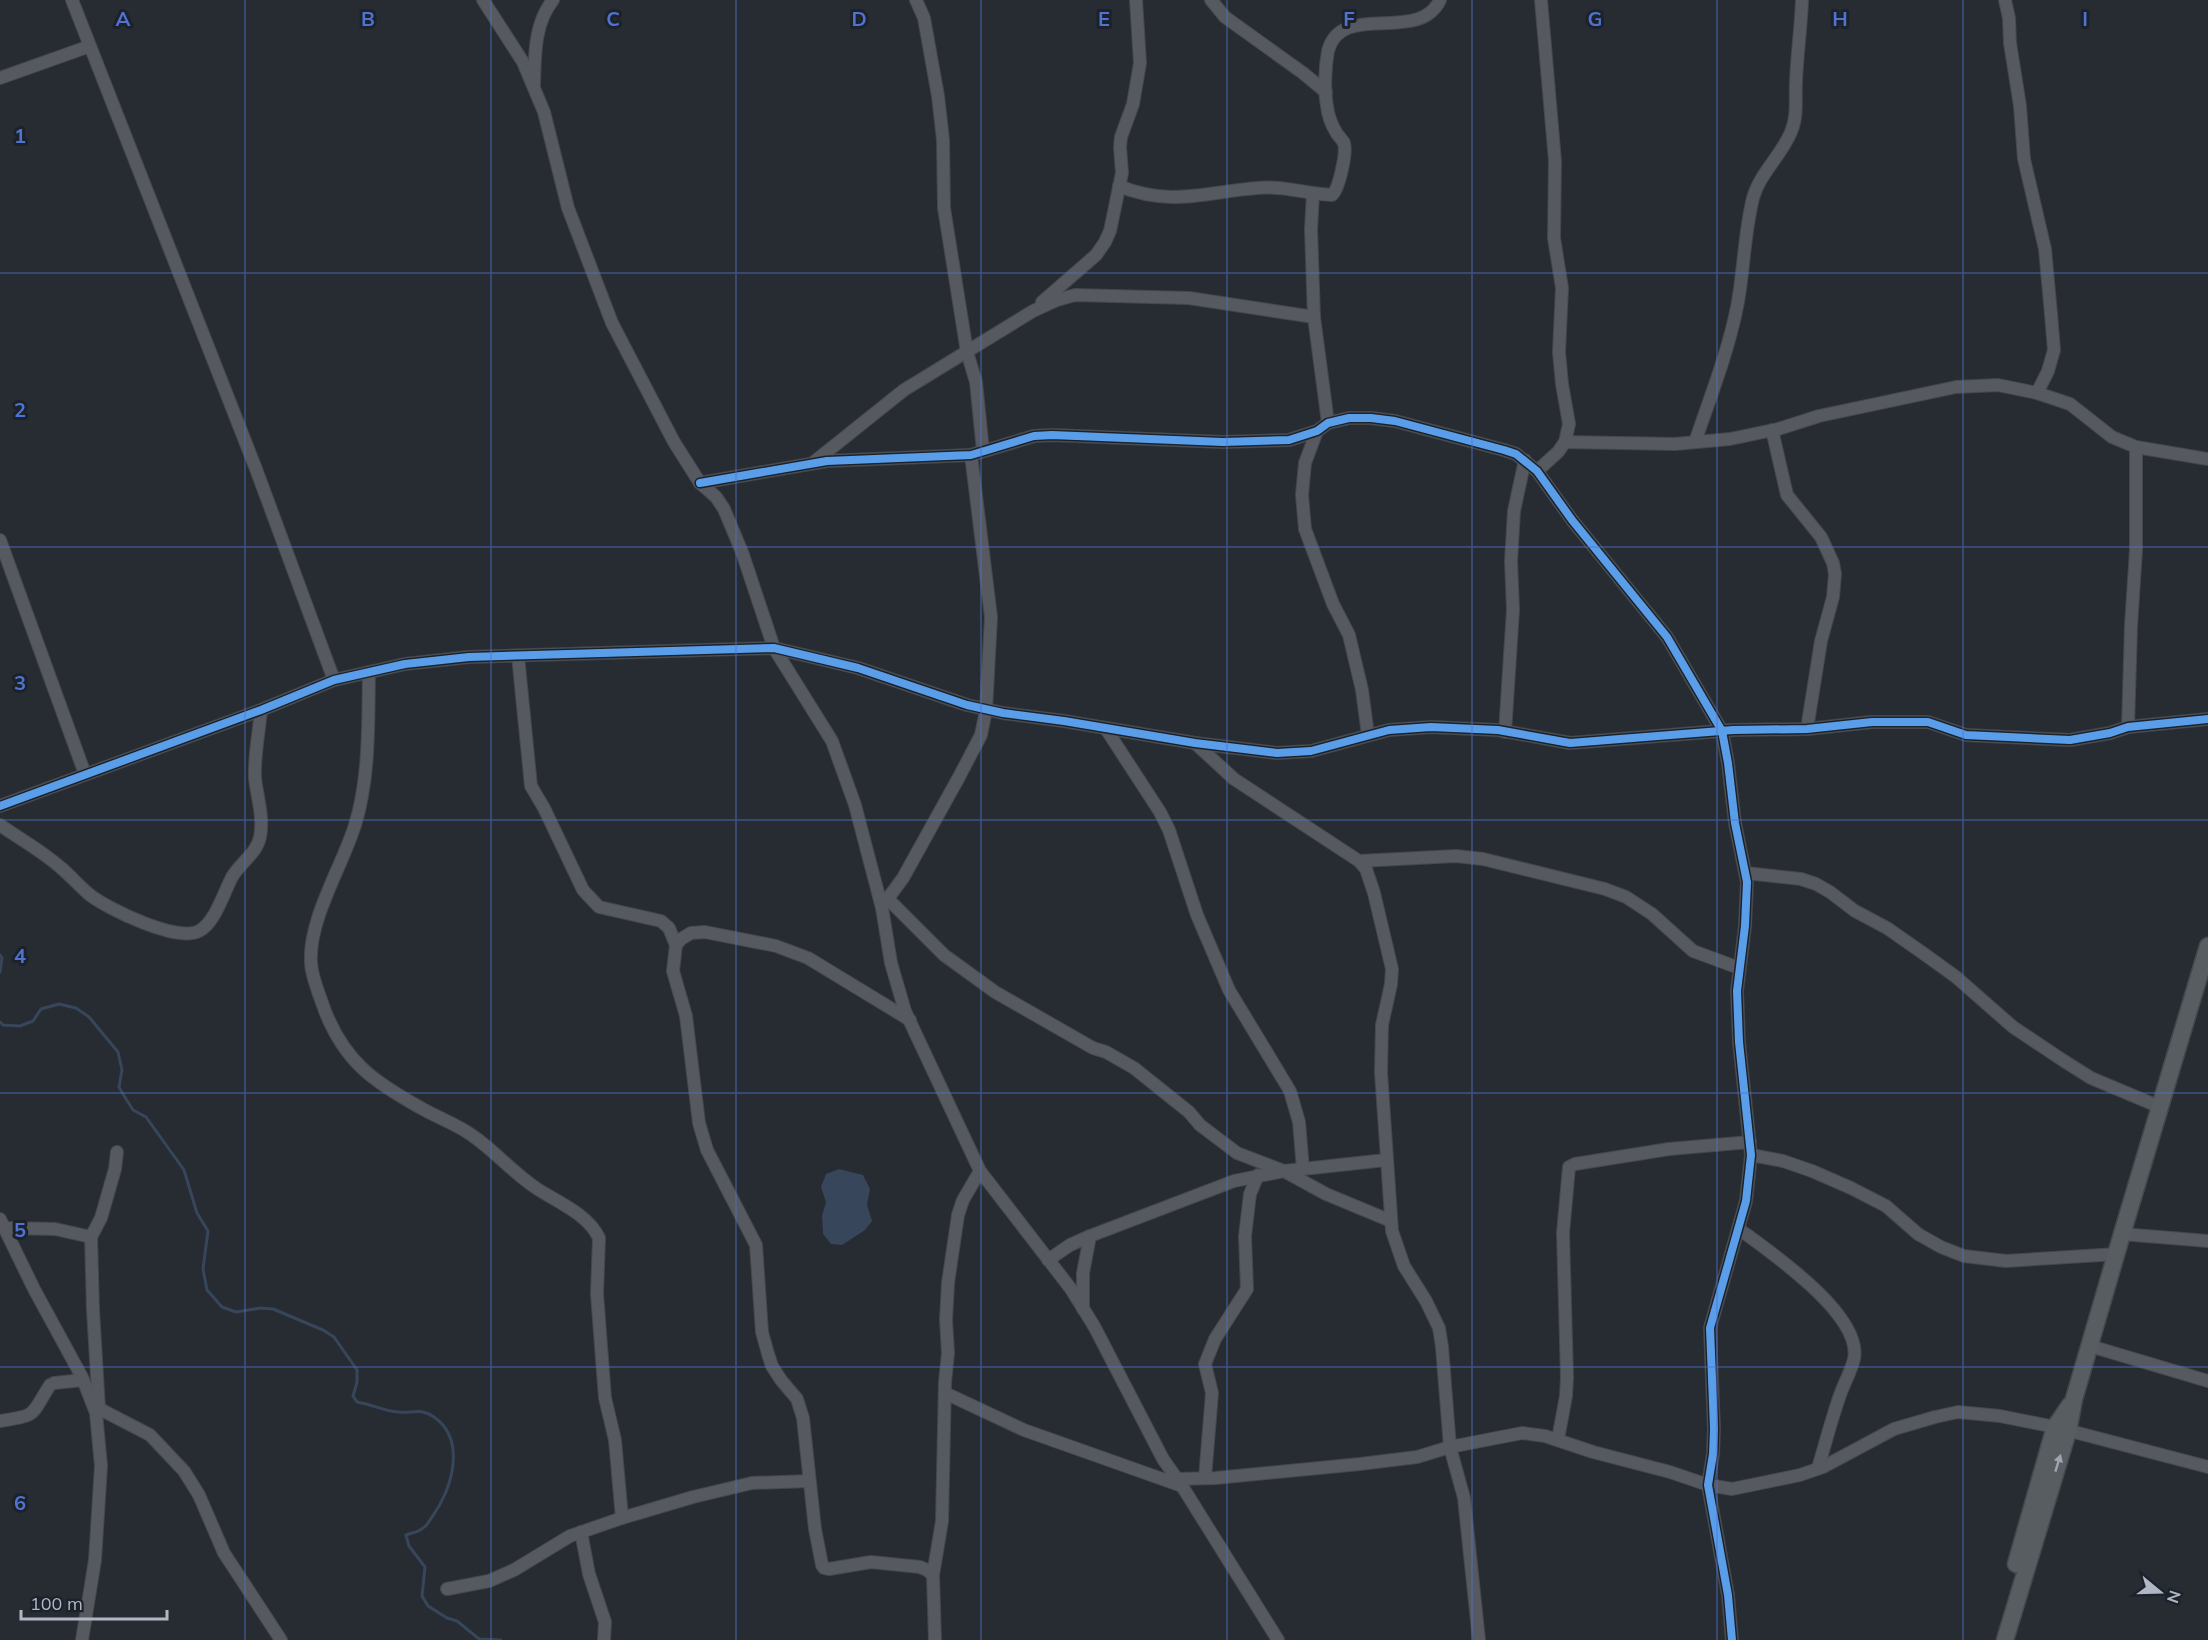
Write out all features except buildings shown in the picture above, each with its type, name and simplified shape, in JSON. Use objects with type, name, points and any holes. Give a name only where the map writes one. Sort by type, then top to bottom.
[{"type":"main road","points":[[1993,1640],[2061,1429],[2074,1400],[2208,946]]},
{"type":"main road","points":[[2005,1640],[2061,1429]]},
{"type":"street","points":[[72,0],[256,469],[334,680]]},
{"type":"street","points":[[483,0],[513,44],[534,88],[550,129],[568,208],[603,301],[674,442],[700,483],[716,497],[724,509],[742,552],[774,648],[832,741],[855,805],[885,904],[891,963],[905,1011],[980,1171],[1048,1260],[1094,1326],[1163,1459],[1180,1482],[1278,1640]]},
{"type":"street","points":[[534,88],[538,30],[543,15],[554,0]]},
{"type":"street","points":[[885,904],[903,878],[981,735],[986,710],[991,617],[977,453],[976,382],[967,352],[944,208],[943,140],[938,96],[924,18],[916,0]]},
{"type":"street","points":[[1033,311],[1096,255],[1110,231],[1122,173],[1121,137],[1133,104],[1140,63],[1136,0]]},
{"type":"street","points":[[1211,0],[1225,17],[1326,92]]},
{"type":"street","points":[[1119,186],[1138,193],[1174,198],[1257,188],[1332,195],[1336,192],[1345,149],[1343,141],[1330,120],[1326,104],[1328,51],[1332,41],[1338,33],[1358,23],[1396,23],[1426,16],[1434,11],[1440,0]]},
{"type":"street","points":[[1537,471],[1565,442],[1569,424],[1559,352],[1562,300],[1554,238],[1556,161],[1541,0]]},
{"type":"street","points":[[1695,442],[1736,310],[1743,274],[1745,233],[1754,196],[1759,182],[1783,150],[1795,117],[1802,0]]},
{"type":"street","points":[[2005,0],[2020,106],[2024,159],[2045,249],[2054,350],[2048,371],[2037,393]]},
{"type":"street","points":[[0,78],[90,46]]},
{"type":"street","points":[[1313,194],[1311,229],[1314,317],[1328,423]]},
{"type":"street","points":[[813,463],[904,390],[1033,311],[1057,300],[1075,295],[1189,298],[1314,317]]},
{"type":"street","points":[[1565,442],[1675,444],[1730,439],[1819,416],[1956,387],[1998,385],[2037,393],[2077,408],[2112,437],[2136,447],[2208,459]]},
{"type":"street","points":[[700,483],[842,459],[977,453],[1034,436],[1223,442],[1289,440],[1317,431],[1328,423],[1349,418],[1395,421],[1504,450],[1525,460],[1537,471],[1572,520],[1667,637],[1722,731],[1728,763],[1746,873],[1745,926],[1737,992],[1739,1042],[1751,1148],[1746,1201],[1710,1328],[1711,1400],[1714,1429],[1708,1485],[1728,1594],[1732,1640]]},
{"type":"street","points":[[1772,430],[1787,495],[1821,537],[1833,563],[1835,574],[1833,597],[1821,641],[1807,729]]},
{"type":"street","points":[[1317,431],[1305,463],[1302,495],[1305,529],[1329,595],[1349,635],[1362,690],[1368,735]]},
{"type":"street","points":[[2128,727],[2136,550],[2136,447]]},
{"type":"street","points":[[1505,732],[1513,610],[1512,541],[1525,460]]},
{"type":"street","points":[[0,540],[85,774]]},
{"type":"street","points":[[0,806],[261,710],[334,680],[405,664],[469,657],[774,648],[858,668],[986,710],[1195,743],[1277,753],[1311,751],[1389,730],[1431,727],[1473,728],[1570,743],[1722,731],[1807,729],[1872,722],[1928,722],[1966,735],[2070,740],[2110,733],[2128,727],[2208,719]]},
{"type":"street","points":[[518,656],[531,786],[583,890],[599,907],[661,921],[669,927],[676,945],[673,971],[686,1016],[699,1123],[707,1150],[756,1245],[762,1332],[772,1366],[798,1399],[803,1418],[815,1528],[822,1565],[829,1569],[871,1562],[920,1567],[933,1575]]},
{"type":"street","points":[[369,672],[368,725],[357,815],[336,875],[319,913],[312,939],[311,964],[318,990],[333,1031],[350,1058],[377,1081],[474,1136],[522,1179],[574,1212],[596,1230],[599,1238],[597,1294],[605,1398],[615,1440],[622,1518]]},
{"type":"street","points":[[0,825],[61,867],[91,896],[116,910],[154,928],[187,933],[199,932],[208,923],[232,876],[258,846],[261,835],[261,817],[255,780],[255,758],[261,710]]},
{"type":"street","points":[[1106,729],[1160,812],[1169,830],[1197,915],[1230,990],[1290,1091],[1299,1122],[1303,1169]]},
{"type":"street","points":[[1195,743],[1234,779],[1359,861],[1366,869],[1374,893],[1392,969],[1382,1025],[1381,1072],[1391,1221],[1397,1249],[1404,1266],[1439,1328],[1450,1447],[1464,1498],[1479,1640]]},
{"type":"street","points":[[1359,861],[1456,856],[1483,859],[1605,889],[1626,897],[1652,914],[1693,951],[1739,968]]},
{"type":"street","points":[[1746,873],[1800,879],[1830,891],[1855,911],[1887,928],[1956,977],[2013,1027],[2064,1061],[2091,1078],[2160,1107]]},
{"type":"street","points":[[885,904],[944,955],[995,992],[1134,1068],[1189,1112],[1207,1131],[1237,1153],[1284,1171],[1326,1194],[1391,1221]]},
{"type":"street","points":[[676,945],[691,933],[705,932],[776,946],[808,958],[910,1020]]},
{"type":"street","points":[[1558,1439],[1567,1377],[1563,1244],[1569,1167],[1575,1164],[1669,1149],[1751,1148],[1851,1188],[1886,1206],[1918,1234],[1941,1247],[1964,1256],[2006,1261],[2116,1254]]},
{"type":"street","points":[[82,1640],[95,1560],[102,1466],[96,1413],[91,1237],[101,1218],[115,1169],[117,1152]]},
{"type":"street","points":[[1048,1260],[1070,1245],[1090,1236],[1234,1181],[1284,1171],[1386,1160]]},
{"type":"street","points":[[935,1640],[933,1575],[942,1521],[948,1284],[958,1215],[963,1200],[980,1171]]},
{"type":"street","points":[[1205,1478],[1212,1393],[1205,1364],[1215,1339],[1247,1289],[1245,1236],[1251,1194],[1258,1175]]},
{"type":"street","points":[[2,1224],[55,1229],[91,1237]]},
{"type":"street","points":[[2,1224],[96,1407],[150,1435],[184,1471],[200,1496],[224,1553],[281,1640]]},
{"type":"street","points":[[1739,1229],[1796,1271],[1831,1306],[1847,1328],[1854,1344],[1854,1359],[1839,1396],[1818,1468]]},
{"type":"street","points":[[2122,1234],[2208,1241]]},
{"type":"street","points":[[1083,1309],[1083,1273],[1090,1236]]},
{"type":"street","points":[[2090,1346],[2208,1381]]},
{"type":"street","points":[[0,1421],[29,1416],[34,1412],[50,1385],[54,1383],[83,1380]]},
{"type":"street","points":[[945,1393],[1024,1430],[1180,1482],[1417,1457],[1450,1447],[1522,1433],[1558,1439],[1593,1452],[1670,1472],[1708,1485],[1732,1489],[1800,1475],[1894,1429],[1958,1412],[2000,1416],[2061,1429],[2208,1467]]},
{"type":"street","points":[[447,1589],[489,1581],[514,1570],[570,1536],[622,1518],[693,1497],[752,1483],[810,1481]]},
{"type":"street","points":[[581,1532],[589,1574],[605,1622],[604,1640]]},
{"type":"water","points":[[839,1169],[863,1175],[870,1189],[867,1205],[872,1221],[865,1230],[842,1245],[831,1244],[823,1234],[822,1216],[826,1202],[821,1187],[826,1174]]},
{"type":"waterway","points":[[0,955],[2,958],[0,972]]},
{"type":"waterway","points":[[0,1022],[3,1025],[20,1026],[33,1021],[41,1009],[59,1004],[76,1008],[89,1017],[118,1052],[122,1070],[119,1087],[126,1099],[133,1110],[146,1117],[184,1170],[197,1213],[208,1231],[203,1269],[207,1290],[222,1307],[236,1312],[261,1308],[273,1309],[323,1330],[334,1337],[357,1370],[357,1382],[353,1396],[357,1402],[393,1411],[424,1412],[434,1417],[444,1427],[453,1452],[450,1480],[439,1506],[426,1526],[406,1535],[409,1546],[425,1567],[422,1596],[428,1606],[447,1618],[457,1621],[479,1639],[501,1640]]},
{"type":"cycle path","points":[[700,483],[827,461],[971,455],[1034,436],[1223,442],[1289,440],[1317,431],[1328,423],[1349,418],[1395,421],[1504,450],[1516,454],[1537,471],[1572,520],[1667,637],[1722,731],[1728,763],[1735,823],[1747,882],[1745,926],[1737,991],[1739,1042],[1751,1155],[1746,1201],[1710,1328],[1714,1429],[1708,1485],[1728,1595],[1732,1640]]},
{"type":"cycle path","points":[[0,806],[261,710],[334,680],[405,664],[469,657],[774,648],[858,668],[967,705],[1003,713],[1195,743],[1277,753],[1311,751],[1389,730],[1431,727],[1498,730],[1570,743],[1733,730],[1807,729],[1872,722],[1928,722],[1966,735],[2070,740],[2110,733],[2128,727],[2208,719]]}]
